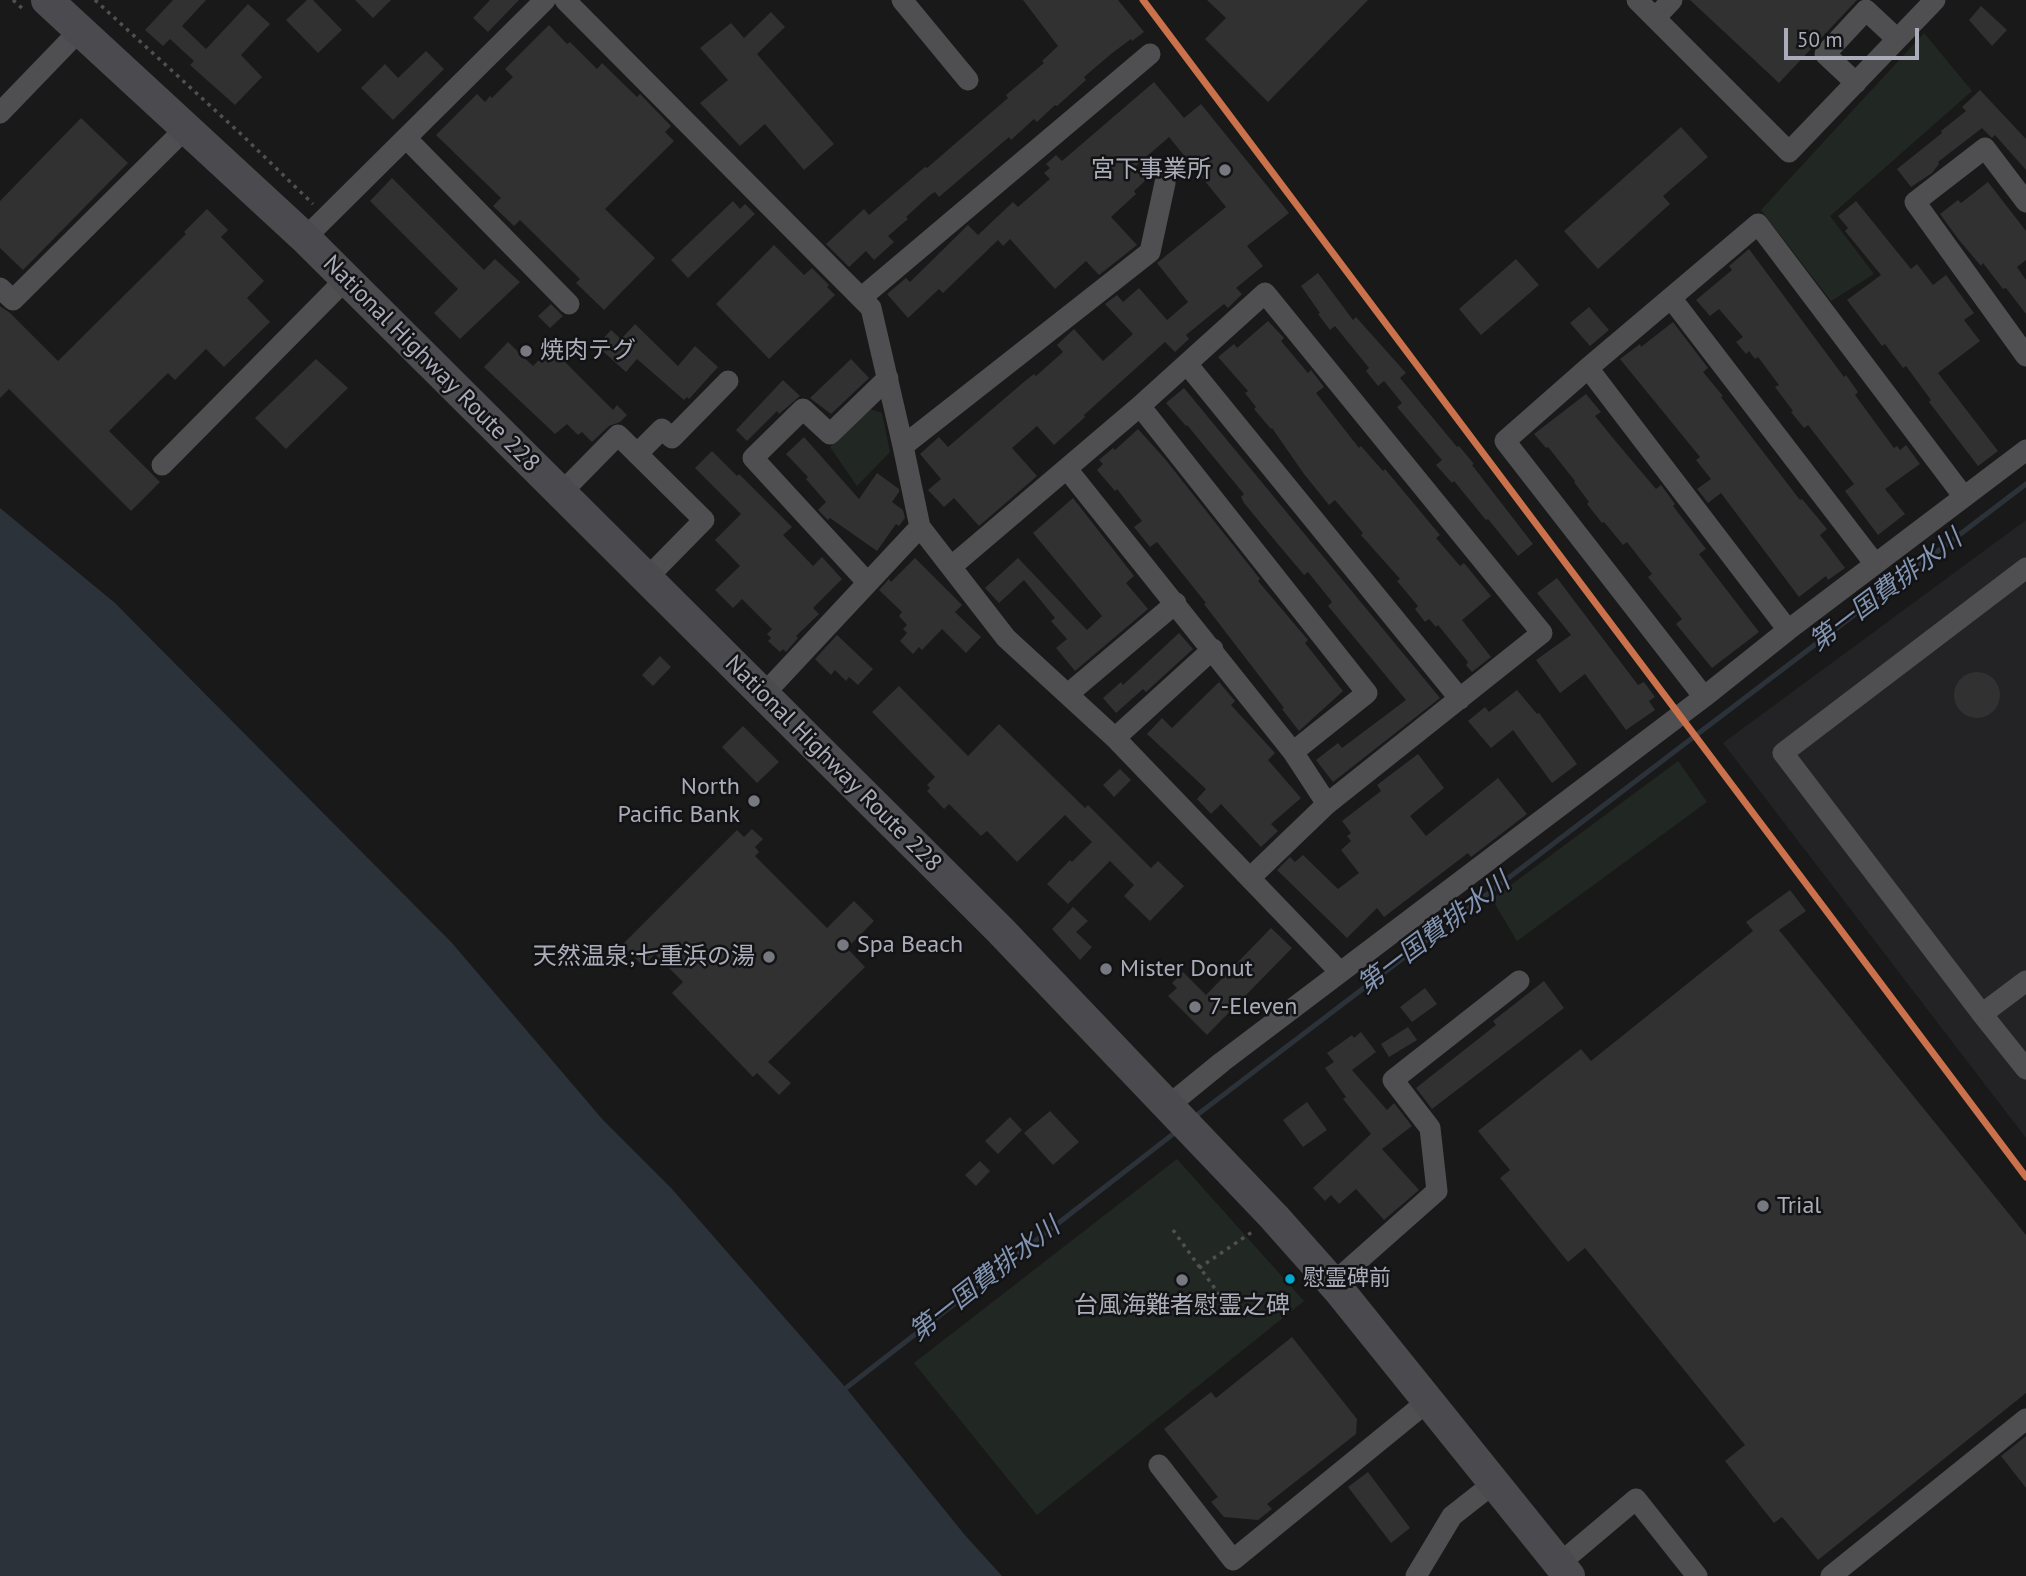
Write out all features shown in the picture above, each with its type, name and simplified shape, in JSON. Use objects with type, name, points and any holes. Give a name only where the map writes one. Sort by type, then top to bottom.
[{"type":"highway","name":"National Highway Route 228","points":[[47,0],[186,128],[316,228],[346,279],[1000,930],[1274,1217],[1333,1283],[1564,1570]]},
{"type":"street","points":[[316,228],[545,0]]},
{"type":"street","points":[[565,0],[871,308],[920,527],[1006,638],[1115,737],[1340,971]]},
{"type":"street","points":[[902,0],[968,80]]},
{"type":"street","points":[[1637,0],[1789,152],[1898,40],[1932,1]]},
{"type":"street","points":[[1655,18],[1672,0]]},
{"type":"street","points":[[1856,83],[1825,54],[1866,10],[1898,40]]},
{"type":"street","points":[[0,113],[80,30]]},
{"type":"street","points":[[861,298],[1150,54]]},
{"type":"street","points":[[0,288],[13,300],[186,128]]},
{"type":"street","points":[[406,138],[569,304]]},
{"type":"street","points":[[2026,202],[1985,148],[1915,202],[2026,356]]},
{"type":"street","points":[[904,446],[1150,252],[1165,183]]},
{"type":"street","points":[[1704,697],[1505,441],[1758,224],[1964,497]]},
{"type":"street","points":[[162,465],[346,279]]},
{"type":"street","points":[[952,566],[1140,406],[1265,293],[1542,633],[1327,804],[1250,878]]},
{"type":"street","points":[[1671,298],[1875,564]]},
{"type":"street","points":[[1187,364],[1460,699]]},
{"type":"street","points":[[1588,368],[1788,630]]},
{"type":"street","points":[[867,582],[753,458],[803,410],[830,434],[888,378]]},
{"type":"street","points":[[637,454],[662,429],[672,438],[728,381]]},
{"type":"street","points":[[1140,406],[1367,693],[1293,752]]},
{"type":"street","points":[[560,494],[618,435],[704,520],[646,579]]},
{"type":"street","points":[[1172,1110],[1340,971],[2026,450]]},
{"type":"street","points":[[1067,469],[1293,752],[1327,804]]},
{"type":"street","points":[[764,694],[920,527]]},
{"type":"street","points":[[2026,568],[1783,753],[2026,1069]]},
{"type":"street","points":[[1068,694],[1176,603]]},
{"type":"street","points":[[1115,737],[1213,649]]},
{"type":"street","points":[[1333,1283],[1437,1191],[1430,1128],[1393,1080],[1519,981]]},
{"type":"street","points":[[1982,1014],[2026,981]]},
{"type":"street","points":[[1160,1465],[1233,1560],[1428,1401]]},
{"type":"street","points":[[1831,1576],[2026,1419]]},
{"type":"street","points":[[1416,1576],[1452,1516],[1494,1483]]},
{"type":"street","points":[[1564,1570],[1636,1499],[1697,1576]]},
{"type":"path","points":[[95,0],[242,135],[316,228]]},
{"type":"path","points":[[1199,1268],[1274,1217]]},
{"type":"path","points":[[1173,1230],[1231,1311]]},
{"type":"shaded area","points":[[1924,33],[1972,91],[1830,216],[1874,274],[1831,301],[1761,210]]},
{"type":"shaded area","points":[[867,408],[882,413],[890,452],[857,486],[830,447]]},
{"type":"shaded area","points":[[0,508],[115,603],[452,943],[603,1120],[672,1189],[846,1388],[964,1534],[1002,1576],[0,1576]]},
{"type":"shaded area","points":[[2026,520],[2026,1138],[1723,743]]},
{"type":"shaded area","points":[[1678,761],[1707,802],[1517,941],[1492,899]]},
{"type":"shaded area","points":[[1177,1159],[1304,1301],[1037,1515],[914,1363]]},
{"type":"building","points":[[173,0],[206,0],[182,26],[206,49],[248,4],[270,24],[241,55],[262,77],[235,105],[190,65],[194,61],[170,39],[163,46],[145,30]]},
{"type":"building","points":[[307,0],[313,0],[342,30],[318,53],[286,20]]},
{"type":"building","points":[[355,0],[391,0],[373,18]]},
{"type":"building","points":[[490,0],[519,0],[488,32],[473,18]]},
{"type":"building","points":[[1023,0],[1118,0],[1144,32],[1111,54],[1084,77],[1086,80],[1057,106],[1037,122],[1034,119],[1011,140],[1009,137],[939,197],[935,192],[930,195],[888,236],[894,242],[874,260],[866,251],[849,267],[826,244],[864,209],[869,215],[927,168],[1008,98],[1006,95],[1044,63],[1042,61],[1058,46]]},
{"type":"building","points":[[1207,0],[1368,0],[1268,102],[1205,39],[1226,18]]},
{"type":"building","points":[[1690,0],[1857,0],[1779,83]]},
{"type":"building","points":[[1981,6],[2007,30],[1992,46],[1969,20]]},
{"type":"building","points":[[771,12],[785,27],[757,54],[834,144],[804,170],[765,124],[740,146],[700,103],[728,80],[700,48],[731,23],[744,38]]},
{"type":"building","points":[[549,25],[597,69],[602,63],[637,97],[640,94],[671,126],[665,132],[674,141],[605,209],[655,258],[604,310],[576,283],[580,279],[520,220],[514,226],[493,206],[501,198],[436,135],[477,94],[485,102],[490,96],[492,98],[513,77],[505,69]]},
{"type":"building","points":[[426,51],[444,69],[393,120],[361,88],[385,64],[398,78]]},
{"type":"building","points":[[1154,82],[1184,118],[1201,104],[1289,213],[1247,246],[1263,266],[1236,288],[1242,294],[1228,308],[1224,304],[1186,335],[1189,339],[1175,352],[1165,342],[1054,445],[1037,426],[1012,448],[1037,476],[979,526],[954,498],[944,507],[928,490],[941,479],[920,454],[939,437],[948,447],[1025,381],[1034,374],[1036,376],[1063,352],[1057,345],[1074,329],[1103,361],[1133,334],[1105,304],[1117,295],[1123,302],[1139,288],[1167,320],[1188,302],[1157,263],[1226,207],[1169,137],[1136,166],[1147,179],[1134,191],[1136,194],[1111,217],[1137,245],[1099,275],[1086,261],[1055,289],[1010,239],[1003,246],[998,240],[943,293],[939,289],[908,318],[887,294],[906,278],[910,282],[968,225],[978,235],[1013,202],[1018,207],[1050,179],[1044,173],[1050,168],[1046,164],[1056,155],[1062,161]]},
{"type":"building","points":[[1980,90],[2026,139],[2026,170],[1995,135],[1992,138],[1982,128],[1938,162],[1932,173],[1911,187],[1897,169],[1966,111],[1962,107]]},
{"type":"building","points":[[81,118],[128,163],[23,270],[0,248],[0,201]]},
{"type":"building","points":[[1681,127],[1708,157],[1663,196],[1670,204],[1598,269],[1564,231]]},
{"type":"building","points":[[392,178],[484,270],[495,259],[520,282],[460,339],[434,313],[458,289],[370,201]]},
{"type":"building","points":[[1988,182],[2026,231],[2026,260],[2017,267],[2026,280],[2026,314],[1983,263],[1981,266],[1940,214],[1958,200],[1961,203]]},
{"type":"building","points":[[733,201],[740,209],[745,204],[755,214],[688,278],[671,260]]},
{"type":"building","points":[[1856,201],[1911,269],[1917,264],[1933,285],[1946,275],[1974,313],[1964,320],[1980,341],[1938,373],[1998,451],[1978,466],[1929,402],[1931,400],[1906,366],[1903,368],[1885,344],[1882,346],[1847,300],[1881,275],[1845,231],[1848,228],[1838,216]]},
{"type":"building","points":[[207,209],[228,230],[221,237],[264,281],[247,298],[270,322],[224,367],[206,349],[175,380],[168,373],[109,431],[160,482],[131,511],[9,389],[0,398],[0,306],[58,361],[186,234],[184,232]]},
{"type":"building","points":[[774,245],[804,275],[812,268],[835,295],[769,359],[716,304]]},
{"type":"building","points":[[1749,249],[1844,377],[1846,375],[1858,392],[1855,395],[1894,448],[1897,446],[1900,450],[1906,445],[1920,464],[1885,489],[1905,514],[1878,535],[1845,491],[1854,484],[1808,425],[1804,428],[1791,412],[1793,411],[1775,387],[1779,385],[1758,357],[1755,359],[1749,351],[1746,354],[1736,342],[1743,337],[1719,309],[1710,316],[1696,300],[1732,270],[1729,266]]},
{"type":"building","points":[[1516,259],[1539,285],[1481,335],[1459,309]]},
{"type":"building","points":[[1318,273],[1353,320],[1356,317],[1406,373],[1400,378],[1474,464],[1472,465],[1533,544],[1518,556],[1454,481],[1452,483],[1436,465],[1442,460],[1397,407],[1402,403],[1384,381],[1378,386],[1366,371],[1369,368],[1335,326],[1330,330],[1318,314],[1320,313],[1301,286]]},
{"type":"building","points":[[551,304],[563,316],[550,328],[538,316]]},
{"type":"building","points":[[1589,307],[1609,330],[1590,346],[1570,323]]},
{"type":"building","points":[[1268,321],[1284,338],[1281,341],[1308,373],[1311,370],[1324,387],[1316,393],[1359,448],[1361,446],[1383,471],[1385,469],[1440,535],[1436,538],[1460,566],[1464,563],[1491,596],[1462,620],[1491,657],[1472,672],[1466,665],[1468,662],[1438,625],[1436,627],[1429,619],[1425,622],[1415,609],[1418,606],[1397,581],[1400,579],[1361,535],[1363,533],[1335,500],[1329,505],[1304,474],[1272,428],[1254,409],[1256,407],[1245,393],[1248,391],[1218,357],[1234,344],[1237,348]]},
{"type":"building","points":[[1673,322],[1708,368],[1703,372],[1723,396],[1721,397],[1800,500],[1802,499],[1827,529],[1820,535],[1845,568],[1828,580],[1826,576],[1799,597],[1721,493],[1708,503],[1697,489],[1711,479],[1696,460],[1700,457],[1620,359],[1640,344],[1641,347]]},
{"type":"building","points":[[635,324],[678,366],[695,346],[718,367],[689,399],[687,397],[684,400],[637,359],[626,372],[597,346],[611,330],[621,339]]},
{"type":"building","points":[[508,342],[533,366],[555,344],[570,359],[566,363],[613,410],[617,405],[627,415],[620,422],[609,426],[592,442],[582,432],[578,435],[567,424],[555,434],[484,367]]},
{"type":"building","points":[[316,359],[348,388],[286,449],[255,418]]},
{"type":"building","points":[[851,359],[869,378],[831,414],[810,398]]},
{"type":"building","points":[[783,380],[800,396],[779,414],[777,411],[747,441],[736,430]]},
{"type":"building","points":[[1184,388],[1440,698],[1333,782],[1316,760],[1338,743],[1342,748],[1406,700],[1328,606],[1332,602],[1308,572],[1304,575],[1277,543],[1244,503],[1241,497],[1244,494],[1166,403]]},
{"type":"building","points":[[1586,394],[1601,412],[1595,416],[1656,489],[1661,485],[1675,504],[1673,506],[1706,549],[1699,554],[1759,632],[1712,668],[1676,624],[1682,619],[1648,577],[1652,574],[1627,542],[1623,545],[1604,522],[1602,523],[1587,504],[1589,502],[1575,481],[1534,434]]},
{"type":"building","points":[[1138,429],[1165,459],[1260,579],[1258,581],[1308,640],[1305,643],[1343,691],[1299,731],[1204,604],[1206,603],[1157,542],[1150,547],[1134,527],[1142,521],[1117,489],[1115,491],[1097,470],[1103,464],[1099,460],[1113,448],[1115,450]]},
{"type":"building","points":[[804,437],[859,499],[877,473],[899,489],[892,502],[903,510],[905,518],[899,526],[896,524],[877,551],[830,518],[828,520],[818,510],[826,502],[806,479],[808,477],[786,454]]},
{"type":"building","points":[[712,451],[792,527],[783,535],[813,566],[822,557],[842,579],[813,608],[819,614],[796,636],[798,638],[786,652],[783,649],[780,652],[768,641],[771,638],[767,634],[772,629],[742,599],[733,608],[715,590],[740,566],[715,540],[741,514],[695,468]]},
{"type":"building","points":[[1073,498],[1134,576],[1126,583],[1148,609],[1075,671],[1056,648],[1067,639],[1051,621],[1055,618],[1024,580],[999,603],[985,588],[1018,558],[1087,630],[1102,616],[1033,533]]},
{"type":"building","points":[[915,558],[962,605],[955,612],[981,637],[966,653],[942,629],[922,650],[919,647],[913,654],[900,641],[907,633],[903,629],[907,625],[899,616],[902,612],[879,590]]},
{"type":"building","points":[[1557,578],[1638,685],[1644,682],[1655,697],[1649,701],[1655,710],[1626,730],[1585,674],[1560,693],[1536,660],[1571,635],[1537,593]]},
{"type":"building","points":[[1179,633],[1193,649],[1146,692],[1143,689],[1116,713],[1103,698],[1121,682],[1123,685]]},
{"type":"building","points":[[837,635],[873,669],[858,685],[849,677],[846,681],[835,670],[831,675],[815,659]]},
{"type":"building","points":[[660,656],[671,667],[653,686],[642,675]]},
{"type":"building","points":[[1977,672],[1993,679],[2000,695],[1993,711],[1977,718],[1961,711],[1954,695],[1961,679]]},
{"type":"building","points":[[1219,682],[1235,701],[1231,705],[1275,753],[1268,760],[1301,798],[1271,824],[1278,831],[1261,847],[1221,804],[1211,814],[1197,799],[1206,789],[1147,734],[1162,718],[1172,728]]},
{"type":"building","points":[[899,686],[968,756],[999,724],[1085,808],[1088,805],[1151,868],[1158,861],[1184,886],[1150,921],[1124,896],[1134,885],[1110,861],[1068,904],[1047,884],[1092,842],[1065,815],[1017,862],[987,831],[981,836],[949,804],[944,809],[927,791],[930,788],[927,785],[935,777],[872,712]]},
{"type":"building","points":[[1517,690],[1537,714],[1539,713],[1577,764],[1552,783],[1513,730],[1491,748],[1468,721],[1485,707],[1489,712]]},
{"type":"building","points":[[743,726],[779,762],[757,783],[722,747]]},
{"type":"building","points":[[1418,754],[1444,788],[1410,816],[1426,836],[1498,778],[1527,814],[1471,857],[1468,853],[1384,917],[1377,908],[1347,938],[1277,870],[1290,857],[1295,862],[1303,855],[1338,889],[1359,873],[1341,850],[1351,841],[1347,836],[1351,833],[1342,821],[1381,791],[1377,785]]},
{"type":"building","points":[[1120,769],[1131,780],[1114,797],[1103,785]]},
{"type":"building","name":"天然温泉;七重浜の湯","points":[[752,829],[763,839],[755,847],[759,852],[755,856],[827,928],[854,901],[874,921],[847,948],[865,967],[768,1062],[791,1083],[779,1095],[757,1073],[753,1077],[672,993],[683,982],[655,954],[643,966],[622,945],[737,830],[744,837]]},
{"type":"building","name":"Trial","points":[[1790,890],[1806,911],[1779,930],[2026,1235],[2026,1393],[1818,1560],[1782,1517],[1774,1523],[1725,1461],[1745,1445],[1585,1248],[1568,1262],[1500,1178],[1510,1170],[1478,1131],[1581,1049],[1591,1061],[1753,931],[1746,922]]},
{"type":"building","points":[[1073,907],[1088,921],[1076,932],[1092,947],[1080,960],[1052,929]]},
{"type":"building","points":[[1271,928],[1292,948],[1207,1035],[1168,996],[1177,988],[1172,983],[1183,972],[1206,995]]},
{"type":"building","points":[[1544,981],[1564,1008],[1432,1109],[1416,1088],[1496,1025],[1493,1021]]},
{"type":"building","points":[[1425,988],[1437,1004],[1412,1022],[1400,1007]]},
{"type":"building","points":[[1408,1027],[1417,1040],[1389,1057],[1381,1044]]},
{"type":"building","points":[[1361,1032],[1376,1052],[1352,1070],[1387,1110],[1394,1103],[1412,1126],[1382,1149],[1419,1190],[1384,1220],[1356,1189],[1339,1204],[1331,1195],[1325,1201],[1313,1188],[1371,1134],[1343,1099],[1346,1097],[1325,1068],[1334,1062],[1327,1053],[1352,1035],[1354,1038]]},
{"type":"building","points":[[1307,1102],[1327,1130],[1303,1147],[1283,1120]]},
{"type":"building","points":[[1050,1111],[1079,1142],[1053,1165],[1024,1133]]},
{"type":"building","points":[[1010,1117],[1022,1130],[998,1154],[985,1141]]},
{"type":"building","points":[[980,1161],[990,1171],[976,1186],[965,1175]]},
{"type":"building","points":[[1292,1337],[1357,1419],[1356,1434],[1267,1504],[1272,1509],[1258,1520],[1224,1517],[1211,1502],[1218,1497],[1164,1429],[1211,1392],[1216,1398]]},
{"type":"building","points":[[2026,1436],[2026,1488],[2001,1456]]},
{"type":"building","points":[[1368,1472],[1410,1528],[1391,1543],[1348,1487]]},
{"type":"waterway","name":"第一国費排水川","points":[[1193,1118],[2026,484]]},
{"type":"waterway","name":"第一国費排水川","points":[[846,1388],[1177,1131]]},
{"type":"transit line","points":[[1143,0],[2026,1177]]},
{"type":"place","name":"宮下事業所","points":[[1225,170]]},
{"type":"place","name":"焼肉テグ","points":[[526,351]]},
{"type":"place","name":"North Pacific Bank","points":[[754,801]]},
{"type":"place","name":"Spa Beach","points":[[843,945]]},
{"type":"place","name":"天然温泉;七重浜の湯","points":[[769,957]]},
{"type":"place","name":"Mister Donut","points":[[1106,969]]},
{"type":"place","name":"7-Eleven","points":[[1195,1007]]},
{"type":"place","name":"Trial","points":[[1763,1206]]},
{"type":"place","name":"慰霊碑前","points":[[1290,1279]]},
{"type":"place","name":"台風海難者慰霊之碑","points":[[1182,1280]]}]
